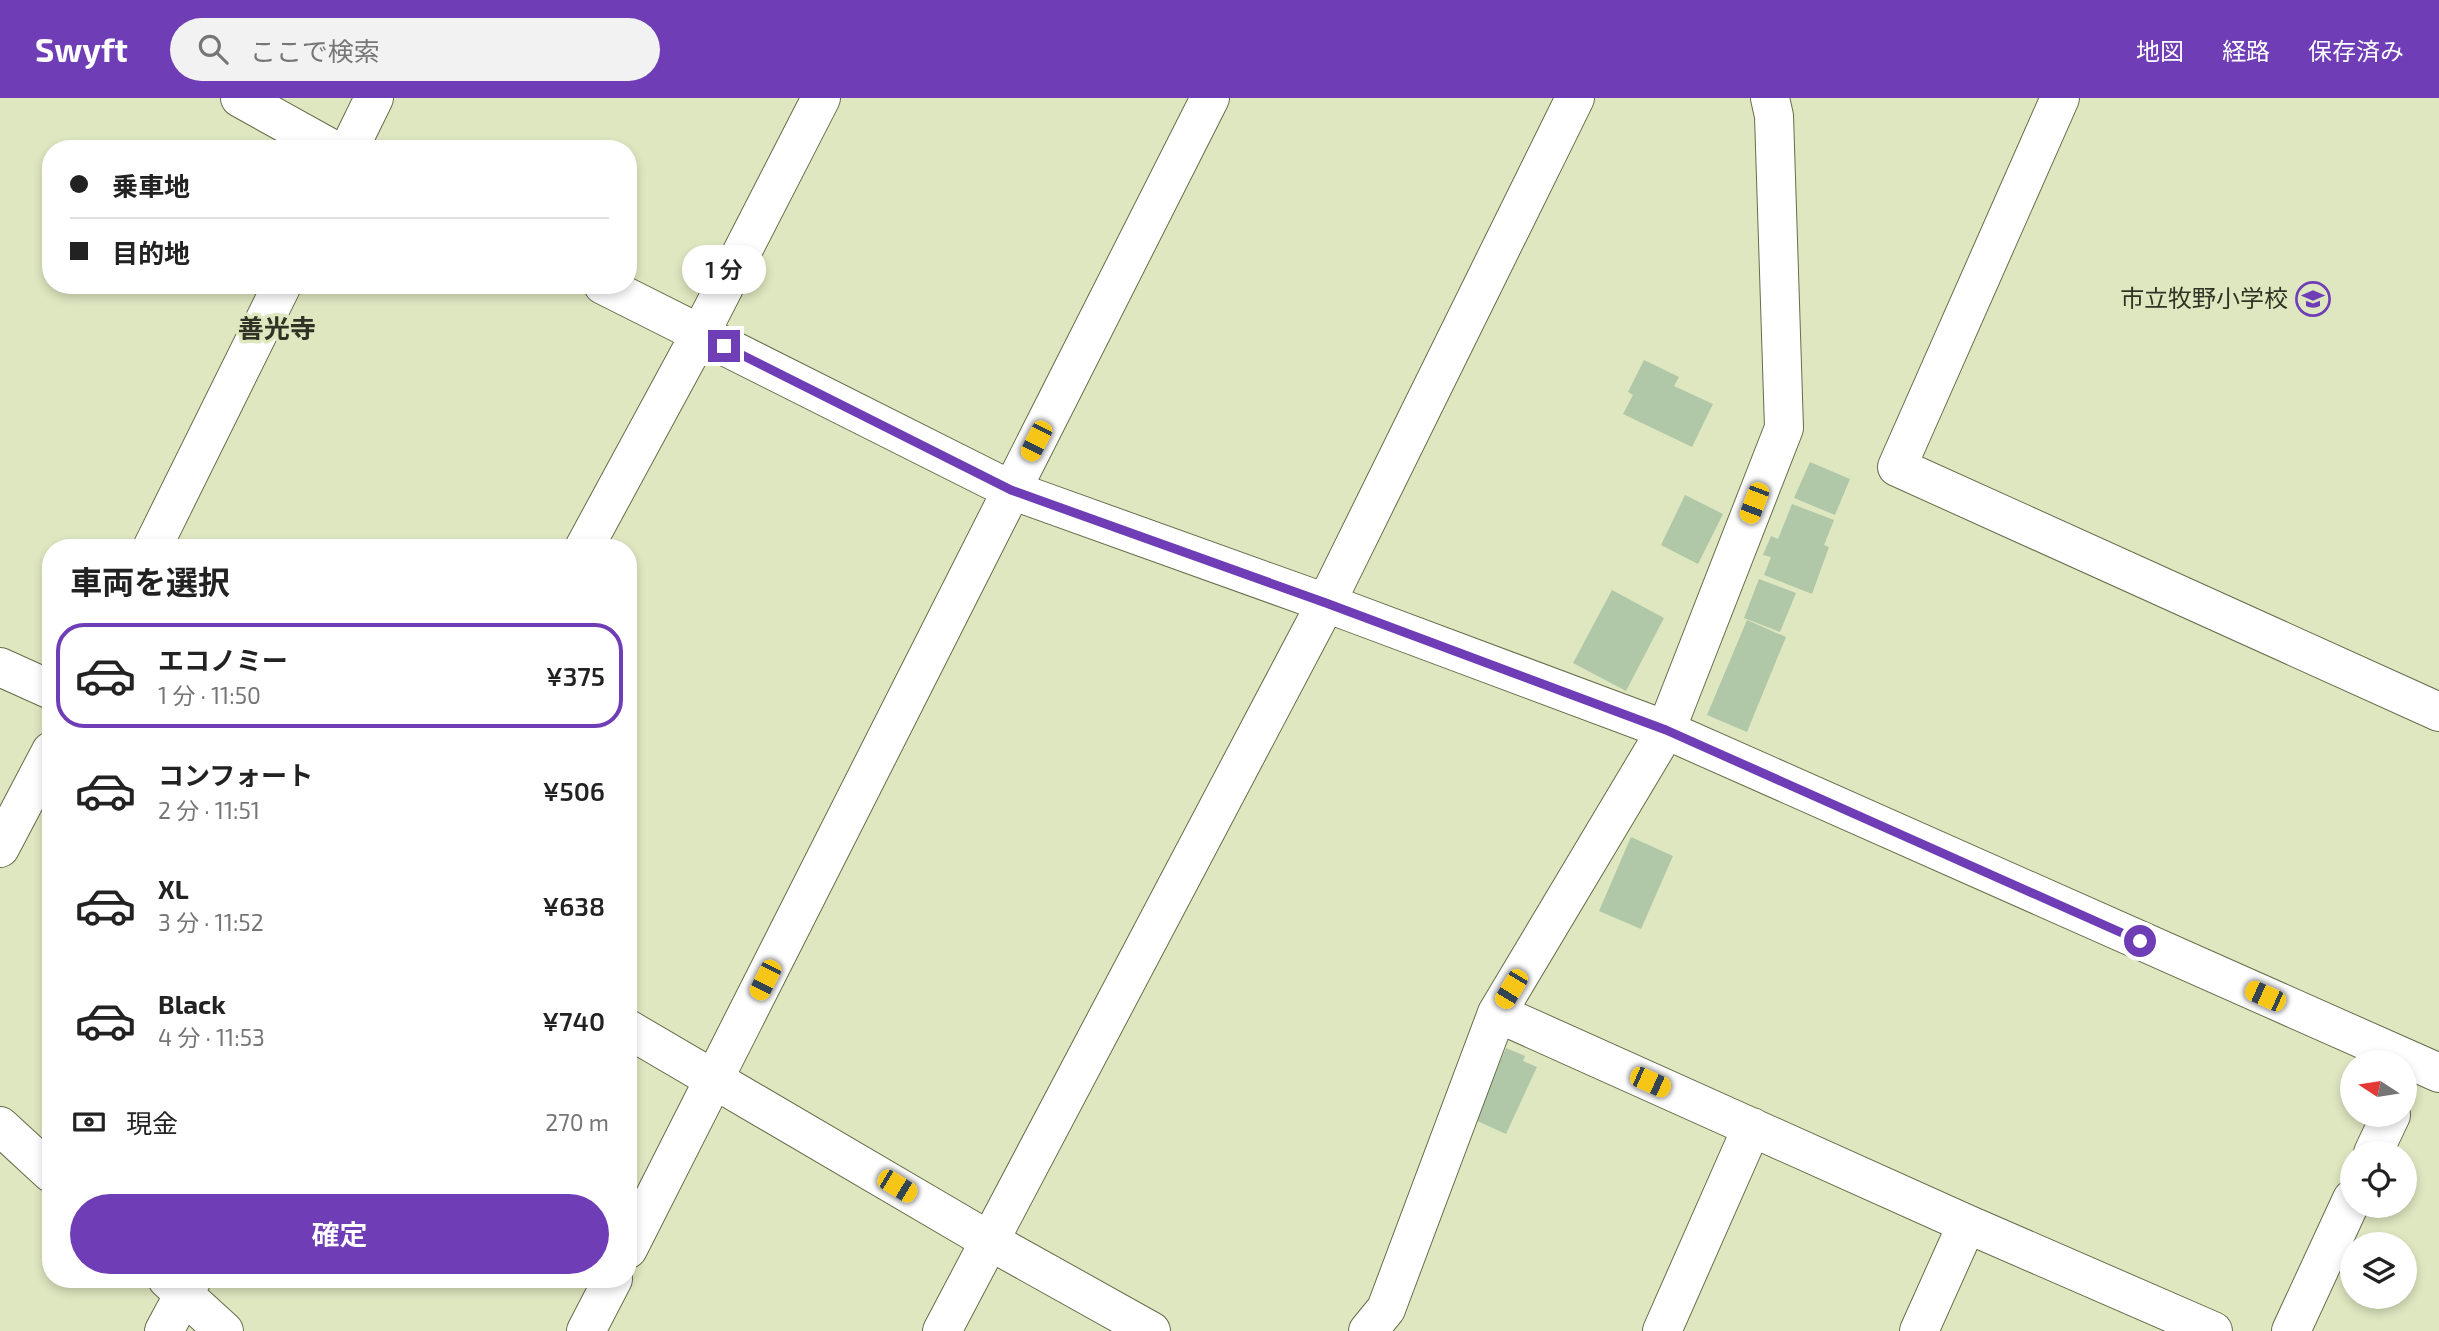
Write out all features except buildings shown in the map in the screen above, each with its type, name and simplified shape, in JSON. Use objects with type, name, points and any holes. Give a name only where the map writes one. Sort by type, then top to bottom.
[{"type":"street","points":[[240,98],[316,140]]},
{"type":"street","points":[[353,140],[374,98]]},
{"type":"street","points":[[589,539],[700,334],[821,98]]},
{"type":"street","points":[[637,1231],[1210,98]]},
{"type":"street","points":[[1368,1331],[1386,1309],[1497,1013],[1666,730],[1784,428],[1774,116],[1770,98]]},
{"type":"street","points":[[2060,98],[1897,467],[2439,712]]},
{"type":"street","points":[[942,1331],[1326,603],[1564,102]]},
{"type":"street","points":[[156,539],[278,294]]},
{"type":"street","points":[[621,294],[1011,490],[1326,603],[1666,730],[2419,1073]]},
{"type":"street","points":[[0,667],[42,686]]},
{"type":"street","points":[[0,848],[42,768]]},
{"type":"street","points":[[1497,1013],[1967,1224],[2166,1321],[2213,1331]]},
{"type":"street","points":[[637,1034],[988,1240],[1151,1331]]},
{"type":"street","points":[[0,1126],[42,1164]]},
{"type":"street","points":[[1662,1331],[1752,1127]]},
{"type":"street","points":[[2291,1331],[2343,1218]]},
{"type":"street","points":[[1919,1331],[1967,1224]]},
{"type":"street","points":[[163,1331],[179,1288]]},
{"type":"street","points":[[185,1288],[224,1331]]},
{"type":"street","points":[[586,1331],[608,1288]]},
{"type":"place","name":"市立牧野小学校","points":[[2313,299]]},
{"type":"district","name":"善光寺","points":[[277,329]]},
{"type":"route","points":[[724,346],[1011,490],[1326,603],[1666,730],[2140,941]]}]
